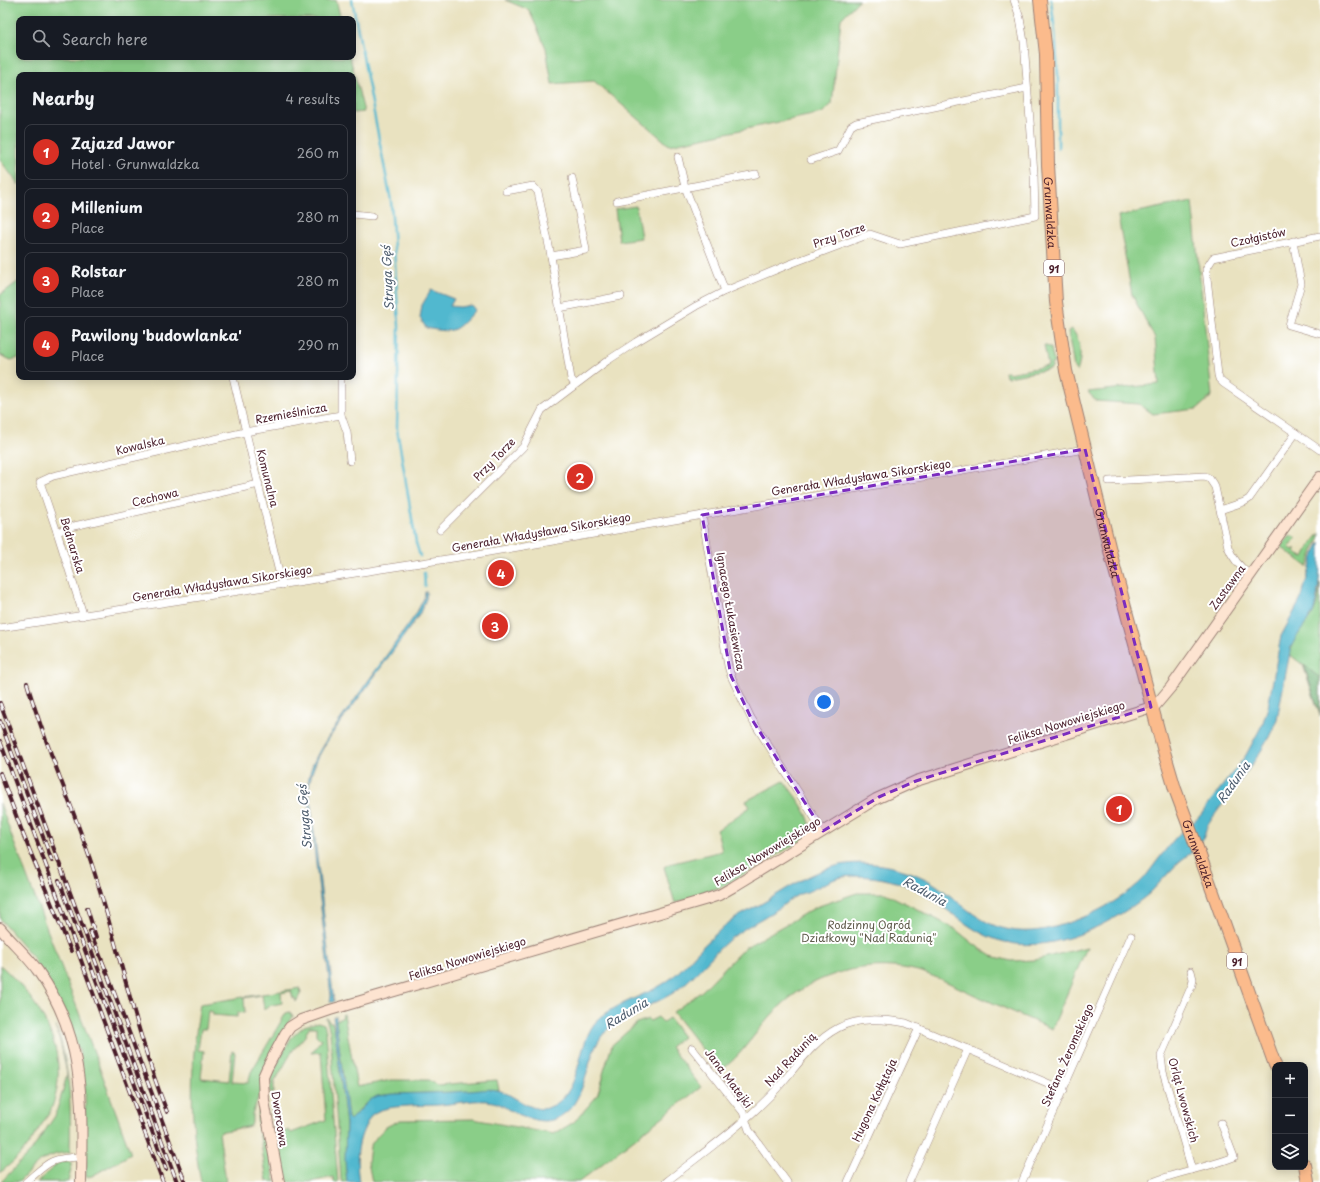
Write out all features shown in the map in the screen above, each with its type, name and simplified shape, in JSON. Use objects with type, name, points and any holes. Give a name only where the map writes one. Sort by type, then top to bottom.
[{"type":"main road","name":"Grunwaldzka","points":[[1040,0],[1046,54],[1048,165],[1056,302],[1066,371],[1115,571],[1151,707],[1175,789],[1274,1062]]},
{"type":"main road","points":[[1306,1170],[1308,1182]]},
{"type":"street","name":"Grunwaldzka","points":[[1014,0],[1020,18],[1024,42],[1034,173],[1035,216]]},
{"type":"street","points":[[811,160],[838,151],[851,126],[856,123],[1027,88]]},
{"type":"street","points":[[678,157],[685,187],[725,291]]},
{"type":"street","points":[[617,201],[756,174]]},
{"type":"street","points":[[550,256],[586,250],[572,178]]},
{"type":"street","points":[[506,191],[533,186],[538,192],[571,379],[575,384]]},
{"type":"street","points":[[356,214],[372,216]]},
{"type":"street","name":"Przy Torze","points":[[440,530],[523,447],[542,410],[575,384],[636,342],[696,306],[725,291],[790,264],[870,234],[900,244],[1035,216]]},
{"type":"street","name":"Czołgistów","points":[[1296,433],[1223,384],[1219,379],[1206,269],[1213,258],[1320,236]]},
{"type":"street","points":[[1293,241],[1301,284],[1289,325],[1320,334]]},
{"type":"street","points":[[559,308],[621,296]]},
{"type":"street","name":"Komunalna","points":[[234,380],[282,585]]},
{"type":"street","name":"Rzemieślnicza","points":[[341,380],[341,415],[347,432],[350,461]]},
{"type":"street","name":"Rzemieślnicza","points":[[245,432],[341,415]]},
{"type":"street","name":"Kowalska","points":[[40,482],[53,476],[245,432]]},
{"type":"street","points":[[1220,510],[1249,499],[1296,433],[1320,450]]},
{"type":"street","name":"Generała Władysława Sikorskiego","points":[[0,628],[466,556],[1085,449]]},
{"type":"street","points":[[1109,481],[1205,476],[1210,478],[1215,487],[1226,543],[1230,552],[1244,570],[1250,575]]},
{"type":"street","name":"Zastawna","points":[[1151,707],[1158,704],[1164,696],[1320,477]]},
{"type":"street","name":"Bednarska","points":[[40,482],[57,532],[82,616]]},
{"type":"street","name":"Cechowa","points":[[57,532],[74,526],[258,484]]},
{"type":"street","name":"Ignacego Łukasiewicza","points":[[702,515],[731,676],[751,718],[824,831]]},
{"type":"street","name":"Feliksa Nowowiejskiego","points":[[318,1014],[704,900],[733,887],[879,797],[916,781],[1151,707]]},
{"type":"street","points":[[0,928],[23,952],[38,971],[50,990],[65,1021],[76,1057],[80,1080],[81,1182]]},
{"type":"street","name":"Stefana Żeromskiego","points":[[1022,1182],[1131,936]]},
{"type":"street","name":"Orląt Lwowskich","points":[[1191,971],[1193,980],[1192,985],[1161,1056],[1163,1072],[1192,1170]]},
{"type":"street","name":"Dworcowa","points":[[279,1182],[264,1101],[263,1077],[290,1027],[301,1020],[318,1014]]},
{"type":"street","name":"Nad Radunią","points":[[666,1182],[746,1119],[768,1098],[809,1051],[825,1037],[838,1028],[854,1022],[889,1020],[906,1023],[1064,1090]]},
{"type":"street","name":"Hugona Kołłątaja","points":[[848,1182],[919,1028]]},
{"type":"street","name":"Jana Matejki","points":[[692,1048],[743,1112],[749,1130],[788,1182]]},
{"type":"street","points":[[909,1182],[968,1050]]},
{"type":"street","points":[[1153,1182],[1174,1174],[1218,1163],[1234,1157],[1221,1123]]},
{"type":"street","points":[[26,1182],[44,1165],[51,1161],[64,1158],[81,1157]]},
{"type":"highlighted area","points":[[1085,449],[1151,707],[916,781],[879,797],[823,831],[751,718],[731,676],[702,515]]},
{"type":"green space","points":[[0,0],[336,0],[340,16],[16,16],[16,60],[351,60],[354,72],[16,72],[16,181],[0,160]]},
{"type":"green space","points":[[505,0],[859,0],[841,19],[832,104],[822,113],[669,145],[594,81],[552,84],[546,48],[529,10]]},
{"type":"green space","points":[[356,81],[364,112],[356,113]]},
{"type":"green space","points":[[1192,201],[1212,396],[1197,409],[1153,414],[1139,404],[1096,401],[1088,392],[1159,384],[1155,338],[1132,295],[1118,216]]},
{"type":"green space","points":[[636,206],[641,238],[619,241],[615,209]]},
{"type":"green space","points":[[16,283],[16,359],[11,360],[0,355],[0,295]]},
{"type":"green space","points":[[1071,329],[1075,333],[1080,349],[1080,361],[1077,372],[1074,368],[1068,331]]},
{"type":"green space","points":[[1044,345],[1051,348],[1054,363],[1051,364],[1052,367],[1050,369],[1006,377],[1005,372],[1008,371],[1008,373],[1048,366]]},
{"type":"green space","points":[[1320,533],[1308,567],[1281,547],[1289,537],[1293,536],[1296,538],[1289,547],[1293,550],[1295,548],[1296,553],[1304,557],[1309,547]]},
{"type":"green space","points":[[1320,583],[1320,716],[1303,665],[1289,654],[1293,642],[1314,611],[1319,594]]},
{"type":"green space","points":[[1304,665],[1320,678],[1320,714]]},
{"type":"green space","points":[[784,781],[808,817],[810,829],[804,839],[723,886],[675,903],[664,867],[669,864],[722,851],[717,830],[750,807],[746,801]]},
{"type":"green space","points":[[0,803],[131,1154],[92,1176],[86,1177],[85,1088],[79,1050],[32,956],[0,919]]},
{"type":"green space","name":"Rodzinny Ogród Działkowy \"Nad Radunią\"","points":[[857,893],[885,893],[955,929],[992,956],[1011,961],[1035,960],[1087,947],[1052,1029],[925,973],[902,968],[868,967],[835,974],[820,980],[791,997],[770,1016],[740,1053],[720,1072],[673,1012],[702,991],[744,948],[816,907]]},
{"type":"green space","points":[[0,965],[29,996],[41,1013],[50,1031],[56,1051],[58,1071],[56,1091],[50,1112],[22,1153],[0,1173]]},
{"type":"green space","points":[[300,988],[301,993],[296,1002],[291,991],[281,993],[282,1003],[268,1006],[268,1008],[264,1009],[262,995],[244,998],[245,1012],[238,1013],[237,1017],[213,1015],[213,1012],[208,1011],[206,1029],[201,1029],[198,1050],[204,1051],[201,1078],[229,1081],[232,1051],[235,1053],[232,1082],[248,1083],[251,1072],[286,1013],[290,1012],[293,1017],[288,1023],[252,1114],[251,1126],[219,1132],[226,1182],[201,1182],[194,1136],[192,1093],[194,1050],[200,1004]]},
{"type":"green space","points":[[343,1014],[357,1087],[391,1080],[428,1080],[438,1085],[497,1080],[499,1090],[385,1095],[364,1105],[350,1120],[348,1118],[336,1020],[342,1018]]},
{"type":"green space","points":[[658,1017],[663,1022],[669,1018],[683,1037],[670,1047],[701,1087],[579,1182],[372,1182],[368,1162],[370,1146],[386,1127],[400,1120],[473,1119],[554,1134],[574,1122],[597,1096],[612,1045],[637,1023],[648,1019],[650,1021]]},
{"type":"green space","points":[[326,1018],[329,1022],[332,1022],[335,1032],[346,1124],[347,1182],[342,1182],[341,1180],[330,1032]]},
{"type":"green space","points":[[318,1022],[324,1024],[326,1031],[338,1182],[334,1182],[333,1177],[311,1182],[285,1182],[271,1107],[273,1105],[276,1106],[280,1127],[277,1128],[279,1134],[289,1130],[291,1133],[326,1120],[321,1052],[311,1053],[321,1040],[316,1035],[316,1027],[309,1027],[305,1036],[293,1050],[274,1083],[274,1093],[270,1094],[271,1078],[291,1038],[304,1026]]},
{"type":"green space","points":[[56,1026],[65,1058],[67,1074],[62,1049]]},
{"type":"green space","points":[[67,1074],[69,1089],[70,1152],[56,1154],[42,1160],[19,1182],[1,1182],[32,1150],[55,1116]]},
{"type":"green space","points":[[261,1105],[275,1182],[267,1181],[257,1118]]},
{"type":"green space","points":[[61,1162],[71,1162],[68,1182],[37,1182],[57,1164]]},
{"type":"water","points":[[431,290],[454,299],[450,306],[460,307],[471,305],[475,310],[459,327],[454,329],[444,331],[426,328],[420,318],[422,305]]},
{"type":"water","name":"Radunia","points":[[1320,542],[1319,578],[1313,613],[1291,647],[1277,719],[1268,739],[1249,768],[1210,821],[1203,838],[1194,851],[1179,862],[1150,893],[1119,915],[1101,925],[1063,940],[1043,944],[1024,945],[996,940],[980,932],[928,896],[904,885],[871,877],[848,876],[835,879],[794,897],[781,907],[743,930],[730,939],[688,981],[673,993],[611,1026],[598,1042],[580,1092],[574,1103],[566,1112],[555,1119],[543,1121],[532,1119],[509,1110],[498,1103],[486,1101],[395,1107],[379,1111],[370,1117],[363,1130],[357,1159],[359,1182],[347,1182],[345,1161],[346,1124],[333,1017],[336,1016],[348,1118],[350,1120],[370,1100],[377,1096],[393,1094],[494,1089],[535,1108],[541,1109],[547,1108],[558,1102],[567,1094],[573,1083],[588,1034],[594,1024],[601,1017],[618,1006],[658,987],[671,979],[723,927],[741,915],[797,882],[826,869],[836,866],[861,863],[901,869],[926,879],[936,885],[969,911],[986,922],[1015,931],[1043,930],[1061,925],[1079,919],[1123,896],[1145,877],[1176,837],[1201,815],[1246,755],[1262,725],[1268,707],[1281,636],[1301,599],[1314,554]]},
{"type":"water","points":[[425,592],[427,592],[426,599],[419,615],[329,738],[311,775],[309,788],[334,1002],[330,1002],[331,996],[308,793],[310,771],[328,737],[416,614],[424,598]]},
{"type":"waterway","name":"Struga Gęś","points":[[352,0],[355,16]]},
{"type":"waterway","points":[[1051,0],[1058,74],[1058,148]]},
{"type":"waterway","name":"Struga Gęś","points":[[356,21],[391,201],[399,326],[397,429],[416,543],[420,556]]},
{"type":"waterway","name":"Struga Gęś","points":[[424,573],[425,586]]},
{"type":"railway","points":[[27,683],[42,730],[93,868],[146,1052],[167,1112]]},
{"type":"railway","points":[[0,703],[177,1182]]},
{"type":"railway","points":[[0,721],[52,861]]},
{"type":"railway","points":[[0,741],[163,1182]]},
{"type":"railway","points":[[0,773],[23,834],[71,951]]},
{"type":"railway","points":[[59,880],[166,1169]]},
{"type":"railway","points":[[87,908],[96,937]]},
{"type":"railway","points":[[90,931],[185,1182]]},
{"type":"place","name":"Millenium","points":[[580,477]]},
{"type":"place","name":"Pawilony 'budowlanka'","points":[[501,573]]},
{"type":"place","name":"Rolstar","points":[[495,626]]},
{"type":"place","name":"Zajazd Jawor","points":[[1119,809]]}]
